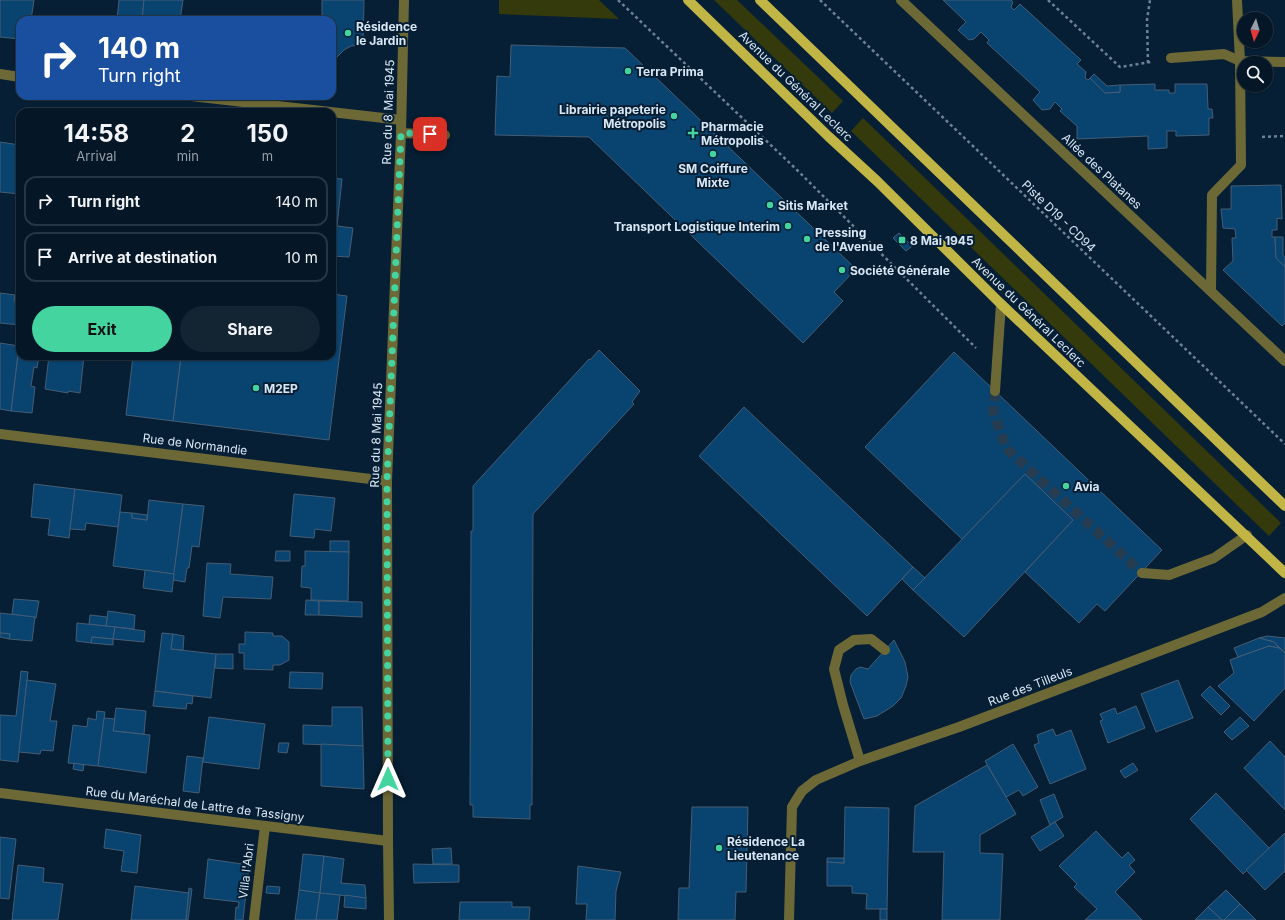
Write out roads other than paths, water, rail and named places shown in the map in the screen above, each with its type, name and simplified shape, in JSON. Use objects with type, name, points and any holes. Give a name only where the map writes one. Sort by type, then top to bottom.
[{"type":"main road","name":"Avenue du Général Leclerc","points":[[688,0],[828,136],[877,181],[1001,304],[1247,535],[1285,573]]},
{"type":"main road","points":[[760,0],[1285,506]]},
{"type":"street","name":"Rue du 8 Mai 1945","points":[[389,920],[387,481],[401,133],[404,0]]},
{"type":"street","name":"Allée des Platanes","points":[[902,0],[1285,361]]},
{"type":"street","points":[[1237,0],[1240,56]]},
{"type":"street","points":[[1171,58],[1224,54],[1237,60]]},
{"type":"street","points":[[1273,62],[1285,62]]},
{"type":"street","points":[[0,74],[16,76]]},
{"type":"street","points":[[1211,291],[1212,195],[1241,165],[1240,92]]},
{"type":"street","points":[[226,100],[296,108]]},
{"type":"street","points":[[336,113],[401,120]]},
{"type":"street","points":[[401,133],[445,135]]},
{"type":"street","points":[[995,391],[1001,304]]},
{"type":"street","name":"Rue de Normandie","points":[[0,434],[387,481]]},
{"type":"street","points":[[1142,573],[1169,575],[1214,558],[1247,535]]},
{"type":"street","name":"Rue des Tilleuls","points":[[789,920],[792,808],[802,791],[816,780],[860,761],[959,727],[1262,612],[1285,598]]},
{"type":"street","points":[[860,761],[834,670],[840,650],[854,640],[871,639],[885,650]]},
{"type":"street","name":"Rue du Maréchal de Lattre de Tassigny","points":[[0,793],[388,841]]},
{"type":"street","name":"Villa l'Abri","points":[[254,920],[265,826]]},
{"type":"tunnel","points":[[995,391],[993,411],[1007,449],[1142,573]]},
{"type":"place","name":"Résidence le Jardin","points":[[348,33]]},
{"type":"place","name":"Terra Prima","points":[[628,71]]},
{"type":"place","name":"Librairie papeterie Métropolis","points":[[674,116]]},
{"type":"place","name":"Pharmacie Métropolis","points":[[693,133]]},
{"type":"place","name":"SM Coiffure Mixte","points":[[713,154]]},
{"type":"place","name":"Sitis Market","points":[[770,205]]},
{"type":"place","name":"Transport Logistique Interim","points":[[788,226]]},
{"type":"place","name":"Pressing de l'Avenue","points":[[807,239]]},
{"type":"place","name":"8 Mai 1945","points":[[902,240]]},
{"type":"place","name":"Société Générale","points":[[842,270]]},
{"type":"place","name":"M2EP","points":[[256,388]]},
{"type":"place","name":"Avia","points":[[1066,486]]},
{"type":"place","name":"Résidence La Lieutenance","points":[[719,848]]}]
